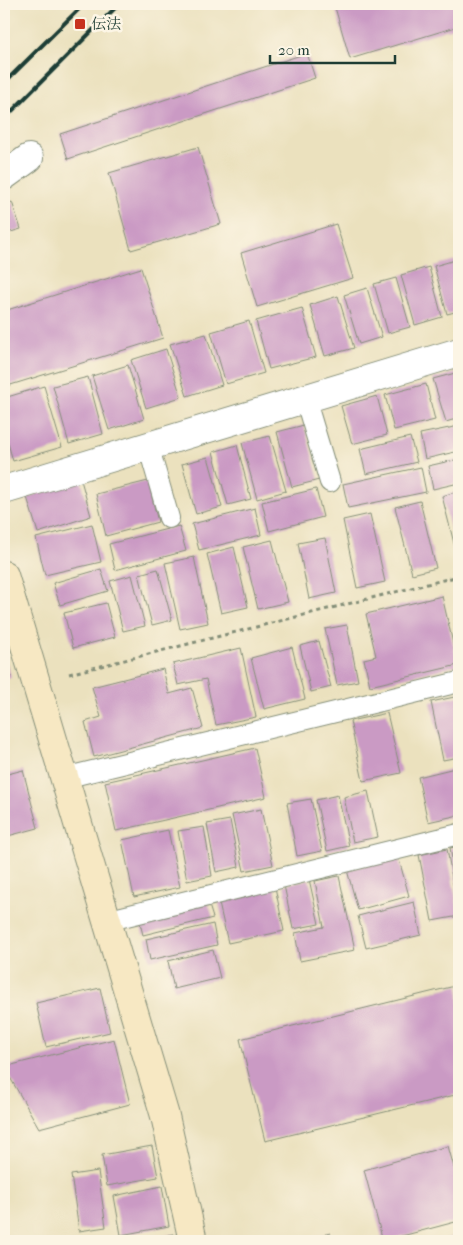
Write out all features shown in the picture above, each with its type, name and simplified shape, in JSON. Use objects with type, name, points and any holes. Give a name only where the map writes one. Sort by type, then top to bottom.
[{"type":"street","points":[[4,176],[29,158]]},
{"type":"street","points":[[4,490],[459,352]]},
{"type":"street","points":[[4,575],[165,1116],[193,1241]]},
{"type":"lane","points":[[305,398],[330,482]]},
{"type":"lane","points":[[148,446],[169,518]]},
{"type":"lane","points":[[64,778],[459,682]]},
{"type":"lane","points":[[106,921],[459,834]]},
{"type":"path","points":[[36,682],[459,576]]},
{"type":"building","points":[[334,4],[459,4],[459,26],[350,59]]},
{"type":"building","points":[[307,53],[315,78],[68,159],[60,134]]},
{"type":"building","points":[[198,147],[221,224],[131,250],[109,173]]},
{"type":"building","points":[[12,202],[21,229],[4,234],[4,205]]},
{"type":"building","points":[[336,224],[353,278],[257,307],[241,253]]},
{"type":"building","points":[[459,259],[459,311],[447,314],[434,266]]},
{"type":"building","points":[[429,267],[442,317],[415,325],[401,275]]},
{"type":"building","points":[[141,268],[163,338],[4,387],[4,311]]},
{"type":"building","points":[[396,278],[410,327],[388,333],[374,284]]},
{"type":"building","points":[[367,288],[382,337],[359,344],[344,295]]},
{"type":"building","points":[[338,296],[354,348],[325,356],[310,305]]},
{"type":"building","points":[[302,308],[316,357],[269,369],[256,321]]},
{"type":"building","points":[[249,321],[264,373],[226,384],[211,332]]},
{"type":"building","points":[[206,334],[222,385],[187,396],[170,344]]},
{"type":"building","points":[[166,349],[181,397],[146,408],[131,360]]},
{"type":"building","points":[[128,365],[144,419],[109,430],[92,376]]},
{"type":"building","points":[[459,372],[459,418],[446,422],[433,379]]},
{"type":"building","points":[[88,377],[103,434],[69,444],[53,386]]},
{"type":"building","points":[[426,384],[435,420],[394,430],[385,395]]},
{"type":"building","points":[[44,386],[62,447],[13,461],[4,429],[4,398]]},
{"type":"building","points":[[377,396],[387,435],[352,444],[341,406]]},
{"type":"building","points":[[304,425],[319,480],[292,487],[277,432]]},
{"type":"building","points":[[459,426],[459,451],[425,459],[420,434]]},
{"type":"building","points":[[270,436],[286,491],[257,499],[242,443]]},
{"type":"building","points":[[410,437],[417,462],[366,474],[360,449]]},
{"type":"building","points":[[237,445],[251,499],[228,505],[213,452]]},
{"type":"building","points":[[208,457],[222,507],[196,514],[182,464]]},
{"type":"building","points":[[459,459],[459,483],[433,489],[428,466]]},
{"type":"building","points":[[421,467],[426,492],[348,508],[343,484]]},
{"type":"building","points":[[81,480],[91,516],[38,533],[27,497]]},
{"type":"building","points":[[148,481],[158,522],[106,536],[96,494]]},
{"type":"building","points":[[316,489],[323,517],[269,531],[262,502]]},
{"type":"building","points":[[459,491],[459,563],[442,496]]},
{"type":"building","points":[[420,501],[436,568],[412,574],[395,507]]},
{"type":"building","points":[[255,508],[261,535],[199,550],[192,524]]},
{"type":"building","points":[[370,514],[385,582],[357,588],[343,520]]},
{"type":"building","points":[[92,524],[101,562],[45,575],[36,538]]},
{"type":"building","points":[[179,526],[186,551],[115,570],[109,544]]},
{"type":"building","points":[[325,538],[336,593],[309,599],[298,543]]},
{"type":"building","points":[[272,540],[288,602],[258,609],[243,547]]},
{"type":"building","points":[[234,547],[248,607],[221,613],[207,554]]},
{"type":"building","points":[[194,557],[208,623],[180,629],[165,563]]},
{"type":"building","points":[[101,569],[108,591],[60,605],[53,583]]},
{"type":"building","points":[[158,569],[172,620],[152,625],[139,574]]},
{"type":"building","points":[[132,575],[145,626],[123,631],[110,581]]},
{"type":"building","points":[[442,596],[458,665],[370,686],[364,659],[376,656],[366,614]]},
{"type":"building","points":[[106,603],[115,637],[73,648],[64,613]]},
{"type":"building","points":[[347,625],[358,681],[337,685],[325,629]]},
{"type":"building","points":[[319,641],[331,687],[311,692],[300,646]]},
{"type":"building","points":[[292,647],[305,699],[264,709],[251,658]]},
{"type":"building","points":[[241,648],[256,717],[216,725],[206,679],[178,685],[173,664]]},
{"type":"building","points":[[4,655],[11,677],[4,679]]},
{"type":"building","points":[[163,669],[169,694],[192,688],[203,728],[94,757],[85,722],[101,717],[92,687]]},
{"type":"building","points":[[459,696],[459,757],[443,760],[431,702]]},
{"type":"building","points":[[387,713],[401,773],[363,781],[350,721]]},
{"type":"building","points":[[255,748],[266,797],[116,831],[105,782]]},
{"type":"building","points":[[459,767],[459,815],[428,822],[418,777]]},
{"type":"building","points":[[23,770],[38,828],[4,837],[4,775]]},
{"type":"building","points":[[368,791],[378,837],[353,842],[344,797]]},
{"type":"building","points":[[338,795],[349,846],[327,851],[316,800]]},
{"type":"building","points":[[311,799],[322,851],[297,856],[287,803]]},
{"type":"building","points":[[261,809],[273,865],[244,871],[232,815]]},
{"type":"building","points":[[230,820],[239,867],[216,872],[207,824]]},
{"type":"building","points":[[204,827],[212,876],[187,881],[178,831]]},
{"type":"building","points":[[168,830],[180,887],[134,897],[122,840]]},
{"type":"building","points":[[459,846],[459,890],[458,890],[450,848]]},
{"type":"building","points":[[447,849],[459,916],[432,921],[419,855]]},
{"type":"building","points":[[398,856],[409,896],[358,910],[347,870]]},
{"type":"building","points":[[339,876],[355,950],[300,961],[295,933],[324,927],[315,881]]},
{"type":"building","points":[[309,879],[319,924],[293,929],[284,885]]},
{"type":"building","points":[[275,887],[284,931],[228,943],[218,899]]},
{"type":"building","points":[[208,902],[213,918],[143,935],[139,919]]},
{"type":"building","points":[[414,902],[421,935],[366,948],[358,916]]},
{"type":"building","points":[[213,924],[217,945],[150,960],[146,939]]},
{"type":"building","points":[[213,950],[220,978],[174,989],[168,961]]},
{"type":"building","points":[[459,985],[459,1094],[265,1141],[240,1039]]},
{"type":"building","points":[[100,988],[110,1032],[46,1047],[36,1003]]},
{"type":"building","points":[[114,1039],[130,1104],[39,1128],[4,1067]]},
{"type":"building","points":[[152,1146],[158,1177],[107,1186],[102,1155]]},
{"type":"building","points":[[448,1146],[459,1185],[459,1221],[383,1241],[364,1170]]},
{"type":"building","points":[[98,1171],[106,1227],[79,1231],[71,1175]]},
{"type":"building","points":[[162,1186],[169,1226],[121,1235],[114,1196]]},
{"type":"building","points":[[330,1233],[332,1241],[303,1241]]},
{"type":"building","points":[[174,1234],[175,1241],[143,1241],[143,1240]]},
{"type":"building","points":[[459,1235],[459,1241],[437,1241]]},
{"type":"railway","points":[[4,83],[84,4]]},
{"type":"railway","points":[[4,119],[119,4]]},
{"type":"place","name":"伝法","points":[[80,24]]}]
